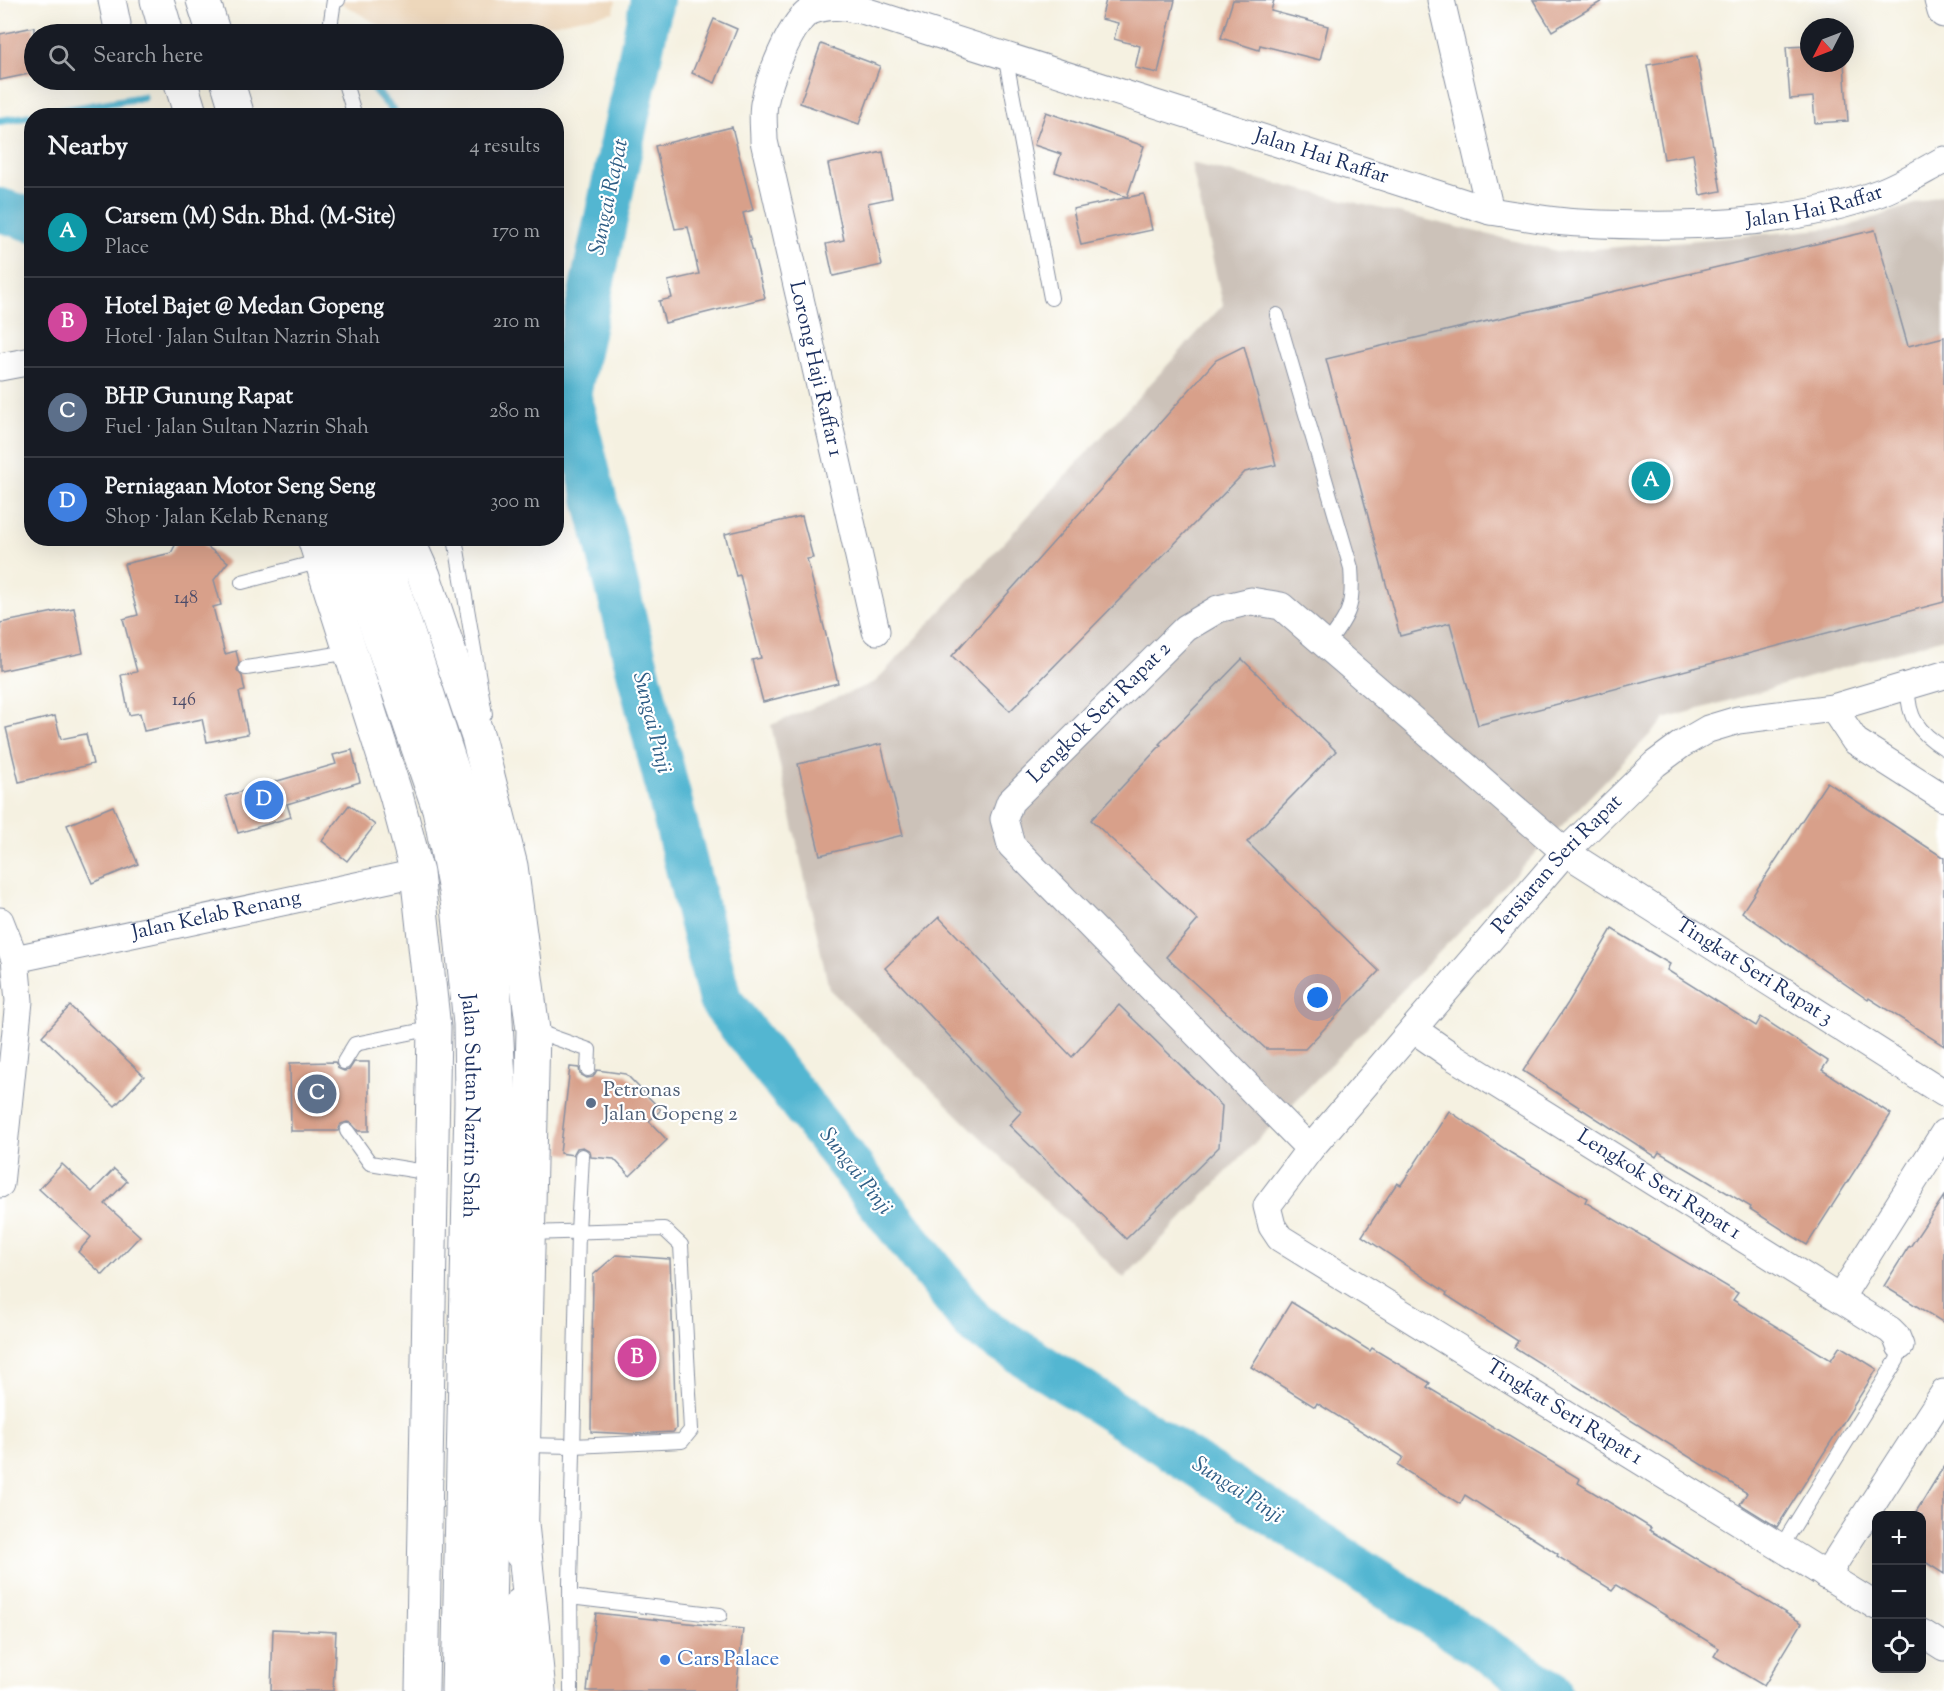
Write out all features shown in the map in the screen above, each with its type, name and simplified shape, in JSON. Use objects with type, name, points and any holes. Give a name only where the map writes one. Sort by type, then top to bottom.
[{"type":"main road","points":[[157,0],[164,24]]},
{"type":"main road","points":[[203,0],[211,24]]},
{"type":"main road","points":[[1941,0],[1944,11]]},
{"type":"main road","points":[[183,90],[189,108]]},
{"type":"main road","name":"Jalan Sultan Nazrin Shah","points":[[349,546],[439,809],[484,1026],[501,1122],[487,1691]]},
{"type":"main road","name":"Jalan Sultan Nazrin Shah","points":[[380,546],[459,790],[478,862],[492,939],[484,1026],[471,1102],[458,1691]]},
{"type":"main road","points":[[411,546],[424,576],[456,666],[478,737],[511,866],[533,1030],[517,1691]]},
{"type":"main road","points":[[318,550],[396,795],[417,873],[434,1028],[422,1691]]},
{"type":"main road","points":[[522,1524],[539,1691]]},
{"type":"street","points":[[1441,0],[1490,211]]},
{"type":"street","name":"Jalan Hai Raffar","points":[[764,105],[785,43],[796,23],[809,11],[834,5],[865,11],[1490,211],[1578,223],[1664,225],[1739,222],[1813,212],[1880,193],[1944,160]]},
{"type":"street","name":"Lorong Haji Raffar 1","points":[[764,105],[764,141],[771,179],[876,632]]},
{"type":"street","points":[[0,367],[24,362]]},
{"type":"street","name":"Lengkok Seri Rapat 2","points":[[1310,1149],[1011,845],[1005,819],[1010,802],[1186,628],[1218,609],[1251,601],[1281,606],[1565,852]]},
{"type":"street","name":"Persiaran Seri Rapat","points":[[1267,1206],[1310,1149],[1565,852],[1655,764],[1682,744],[1708,729],[1738,720],[1833,708],[1944,675]]},
{"type":"street","points":[[1833,708],[1855,741],[1944,798]]},
{"type":"street","name":"Tingkat Seri Rapat 3","points":[[1565,852],[1944,1093]]},
{"type":"street","name":"Jalan Kelab Renang","points":[[15,959],[417,873]]},
{"type":"street","points":[[0,1184],[19,1002],[15,959],[1,924]]},
{"type":"street","name":"Lengkok Seri Rapat 1","points":[[1413,1029],[1452,1056],[1890,1330],[1900,1346]]},
{"type":"street","points":[[1840,1298],[1944,1133]]},
{"type":"street","name":"Tingkat Seri Rapat 1","points":[[1267,1206],[1272,1226],[1280,1238],[1872,1604]]},
{"type":"street","points":[[1827,1576],[1944,1393]]},
{"type":"street","points":[[1926,1636],[1944,1647]]},
{"type":"lane","points":[[332,24],[334,0],[338,0]]},
{"type":"lane","points":[[1005,55],[1051,298]]},
{"type":"lane","points":[[347,90],[353,108]]},
{"type":"lane","points":[[1277,315],[1352,567],[1353,596],[1343,624],[1326,645]]},
{"type":"lane","points":[[456,546],[511,866]]},
{"type":"lane","points":[[242,582],[318,550]]},
{"type":"lane","points":[[246,668],[351,652]]},
{"type":"lane","points":[[1908,686],[1907,704],[1919,730],[1944,748]]},
{"type":"lane","points":[[344,1062],[355,1044],[434,1028]]},
{"type":"lane","points":[[533,1030],[589,1050],[588,1069]]},
{"type":"lane","points":[[346,1131],[370,1163],[431,1173]]},
{"type":"lane","points":[[571,1691],[573,1446],[582,1156]]},
{"type":"lane","points":[[524,1445],[573,1446],[682,1441],[691,1430],[681,1245],[664,1229],[528,1233]]},
{"type":"lane","points":[[1781,1547],[1897,1360],[1900,1346]]},
{"type":"lane","points":[[570,1597],[720,1615]]},
{"type":"shaded area","points":[[336,0],[616,0],[614,12],[553,24],[377,24]]},
{"type":"shaded area","points":[[1191,163],[1561,252],[1846,227],[1944,194],[1944,638],[1665,719],[1124,1278],[829,989],[771,725],[875,682],[1223,305]]},
{"type":"building","points":[[1106,0],[1175,0],[1158,73],[1135,68],[1140,46],[1114,39],[1118,23],[1101,19]]},
{"type":"building","points":[[1233,0],[1274,0],[1271,11],[1328,26],[1320,60],[1260,45],[1259,50],[1221,38]]},
{"type":"building","points":[[1533,0],[1604,0],[1552,31]]},
{"type":"building","points":[[714,19],[737,29],[715,83],[692,73]]},
{"type":"building","points":[[24,29],[24,75],[0,80],[0,34]]},
{"type":"building","points":[[821,44],[880,66],[859,124],[800,103]]},
{"type":"building","points":[[1800,46],[1800,72],[1845,72],[1848,121],[1815,123],[1813,97],[1790,99],[1786,47]]},
{"type":"building","points":[[1697,56],[1721,191],[1700,195],[1693,154],[1664,159],[1647,65]]},
{"type":"building","points":[[1046,112],[1144,146],[1127,197],[1055,172],[1061,154],[1034,145]]},
{"type":"building","points":[[732,127],[753,210],[743,213],[765,298],[665,323],[659,301],[672,298],[668,281],[699,274],[688,227],[675,229],[655,146]]},
{"type":"building","points":[[883,152],[892,198],[868,203],[882,265],[833,276],[826,244],[844,240],[828,164]]},
{"type":"building","points":[[1144,194],[1152,230],[1081,245],[1073,209]]},
{"type":"building","points":[[1875,230],[1908,346],[1944,337],[1944,602],[1478,725],[1450,623],[1400,636],[1326,359]]},
{"type":"building","points":[[1244,346],[1276,465],[1245,472],[1010,711],[952,656],[1216,360]]},
{"type":"building","points":[[802,516],[813,558],[807,559],[838,683],[763,702],[752,660],[761,658],[740,575],[736,576],[725,534]]},
{"type":"building","points":[[175,546],[206,546],[228,562],[214,580],[221,605],[213,607],[225,654],[236,651],[239,663],[237,670],[242,676],[245,691],[239,692],[248,734],[207,742],[202,719],[144,731],[140,713],[129,715],[121,675],[137,672],[123,619],[138,615],[124,564],[171,553]]},
{"type":"building","points":[[74,608],[83,653],[0,671],[0,623]]},
{"type":"building","points":[[1242,659],[1336,751],[1247,842],[1379,971],[1305,1049],[1266,1049],[1166,957],[1198,920],[1091,820],[1161,745],[1159,744]]},
{"type":"building","points":[[55,716],[61,739],[86,734],[93,764],[19,782],[6,728]]},
{"type":"building","points":[[881,744],[903,835],[820,855],[798,764]]},
{"type":"building","points":[[352,750],[360,782],[287,804],[291,817],[238,833],[226,796],[336,764],[333,755]]},
{"type":"building","points":[[1827,782],[1944,858],[1944,1046],[1869,998],[1868,1000],[1742,912]]},
{"type":"building","points":[[349,805],[375,825],[347,861],[322,841]]},
{"type":"building","points":[[113,806],[138,864],[92,883],[67,825]]},
{"type":"building","points":[[939,917],[1072,1057],[1119,1005],[1222,1106],[1219,1147],[1126,1239],[1009,1125],[1021,1112],[885,968]]},
{"type":"building","points":[[1612,929],[1670,964],[1667,970],[1756,1026],[1761,1017],[1828,1061],[1822,1070],[1891,1114],[1807,1245],[1750,1209],[1751,1207],[1659,1152],[1656,1157],[1523,1071],[1568,1003]]},
{"type":"building","points":[[70,1006],[144,1076],[115,1106],[42,1036]]},
{"type":"building","points":[[335,1062],[339,1069],[344,1071],[349,1070],[354,1062],[369,1062],[369,1131],[358,1131],[347,1122],[341,1124],[338,1131],[291,1131],[290,1063]]},
{"type":"building","points":[[570,1067],[579,1068],[580,1074],[587,1078],[593,1077],[597,1070],[626,1074],[661,1110],[649,1121],[667,1140],[630,1176],[614,1159],[591,1157],[590,1151],[583,1147],[577,1148],[573,1155],[560,1153]]},
{"type":"building","points":[[1449,1111],[1511,1153],[1587,1198],[1585,1202],[1738,1293],[1733,1300],[1831,1360],[1840,1346],[1877,1369],[1777,1527],[1740,1504],[1747,1493],[1514,1347],[1518,1341],[1446,1295],[1447,1293],[1362,1236],[1397,1183],[1401,1185]]},
{"type":"building","points":[[62,1164],[92,1192],[114,1169],[127,1181],[105,1204],[140,1236],[103,1275],[78,1252],[91,1237],[39,1189]]},
{"type":"building","points":[[1944,1196],[1944,1323],[1884,1286]]},
{"type":"building","points":[[616,1255],[670,1259],[676,1429],[673,1432],[633,1434],[591,1432],[593,1275]]},
{"type":"building","points":[[1291,1302],[1370,1351],[1372,1348],[1430,1383],[1427,1387],[1580,1479],[1578,1483],[1651,1528],[1649,1530],[1802,1623],[1764,1686],[1714,1656],[1719,1648],[1616,1585],[1612,1590],[1465,1495],[1460,1504],[1398,1466],[1403,1457],[1317,1403],[1315,1407],[1251,1367]]},
{"type":"building","points":[[1944,1466],[1944,1574],[1926,1563],[1926,1511],[1916,1511]]},
{"type":"building","name":"Cars Palace","points":[[596,1613],[743,1629],[736,1691],[587,1691]]},
{"type":"building","points":[[273,1629],[336,1632],[333,1691],[271,1691]]},
{"type":"waterway","name":"Sungai Rapat","points":[[569,394],[652,0]]},
{"type":"waterway","points":[[375,90],[391,108]]},
{"type":"waterway","points":[[79,108],[143,97]]},
{"type":"waterway","points":[[0,121],[24,117]]},
{"type":"waterway","name":"Sungai Pinji","points":[[0,210],[24,218]]},
{"type":"waterway","name":"Sungai Pinji","points":[[564,382],[569,394],[720,1000],[974,1323],[1550,1691]]},
{"type":"place","name":"Carsem (M) Sdn. Bhd. (M-Site)","points":[[1651,481]]},
{"type":"place","name":"Perniagaan Motor Seng Seng","points":[[264,800]]},
{"type":"place","name":"BHP Gunung Rapat","points":[[317,1094]]},
{"type":"place","name":"Petronas Jalan Gopeng 2","points":[[591,1103]]},
{"type":"place","name":"Hotel Bajet @ Medan Gopeng","points":[[637,1358]]},
{"type":"place","name":"Cars Palace","points":[[665,1660]]}]
